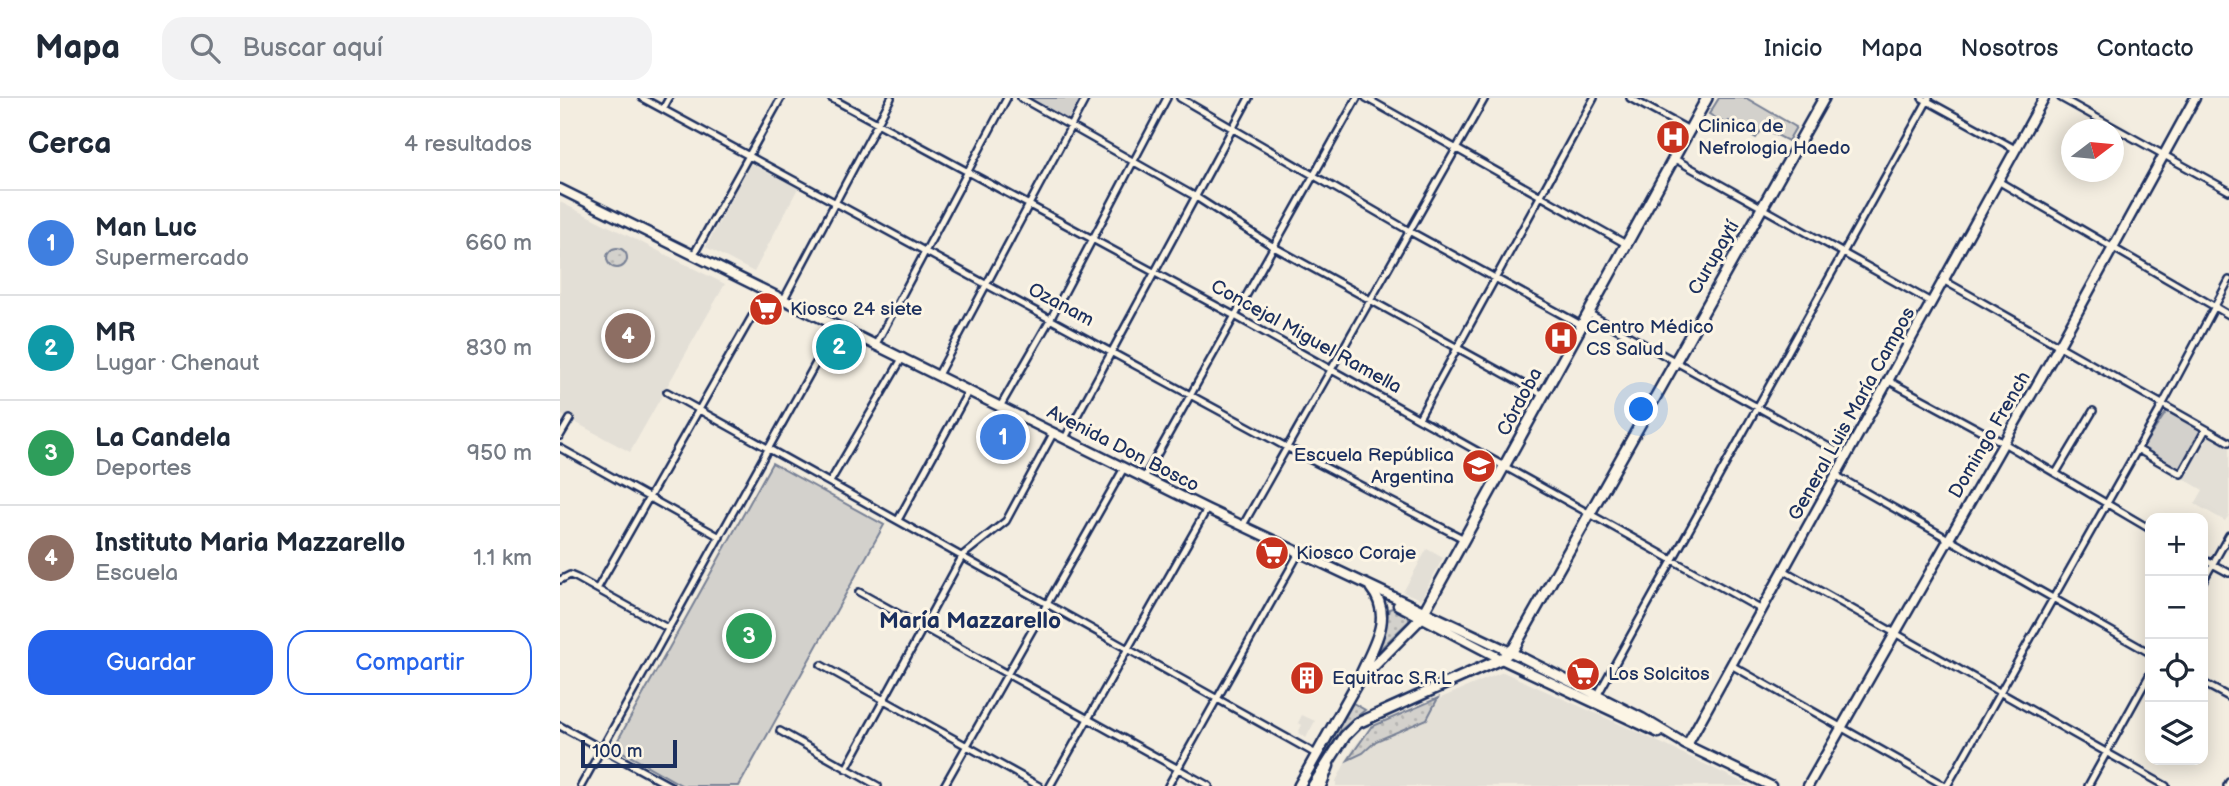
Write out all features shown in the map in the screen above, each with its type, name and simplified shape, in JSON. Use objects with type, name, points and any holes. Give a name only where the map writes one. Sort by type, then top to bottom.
[{"type":"main road","name":"Córdoba","points":[[1357,683],[1422,615],[1707,98]]},
{"type":"main road","name":"Curupaytí","points":[[1510,653],[1824,98]]},
{"type":"main road","name":"General Luis María Campos","points":[[1687,745],[2044,98]]},
{"type":"main road","name":"Domingo French","points":[[1808,786],[2059,346],[2195,98]]},
{"type":"main road","name":"Avenida Don Bosco","points":[[560,189],[1371,588],[1501,659],[1771,786]]},
{"type":"main road","points":[[1296,786],[1357,683],[1382,620],[1382,604],[1371,588]]},
{"type":"main road","name":"Avenida Don Bosco","points":[[1422,615],[1510,653],[1642,718],[1687,745]]},
{"type":"main road","points":[[1320,785],[1345,736],[1367,717],[1510,653]]},
{"type":"street","name":"Ozanam","points":[[642,98],[926,249],[1288,448],[1464,539]]},
{"type":"street","points":[[663,109],[668,98]]},
{"type":"street","points":[[694,254],[781,98]]},
{"type":"street","name":"Concejal Miguel Ramella","points":[[831,98],[969,170],[1235,316],[1762,610]]},
{"type":"street","points":[[784,299],[891,98]]},
{"type":"street","points":[[876,344],[1007,98]]},
{"type":"street","points":[[1021,98],[1196,197],[1274,247],[1542,396]]},
{"type":"street","points":[[938,374],[1086,98]]},
{"type":"street","points":[[1001,405],[1051,318],[1167,98]]},
{"type":"street","points":[[1180,98],[1411,232],[1581,325]]},
{"type":"street","points":[[1065,438],[1249,98]]},
{"type":"street","points":[[1143,478],[1357,98]]},
{"type":"street","points":[[1366,98],[1626,244]]},
{"type":"street","points":[[1243,525],[1485,98]]},
{"type":"street","points":[[1419,418],[1594,98]]},
{"type":"street","points":[[1630,98],[1689,130]]},
{"type":"street","points":[[2061,98],[2229,191]]},
{"type":"street","points":[[1597,696],[1926,99],[2015,149]]},
{"type":"street","points":[[1673,158],[1931,302]]},
{"type":"street","points":[[1998,181],[2229,315]]},
{"type":"street","points":[[1943,280],[2229,442]]},
{"type":"street","points":[[1731,665],[1946,786],[2054,599],[2229,280]]},
{"type":"street","points":[[597,589],[767,290]]},
{"type":"street","points":[[1588,313],[1847,457]]},
{"type":"street","points":[[581,786],[837,325]]},
{"type":"street","points":[[830,482],[903,357]]},
{"type":"street","points":[[1889,381],[2002,442],[2145,526]]},
{"type":"street","points":[[898,520],[969,390]]},
{"type":"street","points":[[667,392],[1317,754]]},
{"type":"street","points":[[2056,473],[2093,411]]},
{"type":"street","points":[[560,436],[569,419]]},
{"type":"street","points":[[2137,449],[2182,474],[2206,429]]},
{"type":"street","points":[[846,769],[962,555],[1006,521],[1054,432]]},
{"type":"street","points":[[560,448],[720,537]]},
{"type":"street","points":[[944,786],[1124,468]]},
{"type":"street","points":[[1837,476],[2145,650]]},
{"type":"street","points":[[1050,786],[1207,509]]},
{"type":"street","points":[[2206,576],[2229,535]]},
{"type":"street","points":[[1168,786],[1299,553]]},
{"type":"street","points":[[2208,562],[2229,573]]},
{"type":"street","points":[[1785,571],[1896,631],[2166,786]]},
{"type":"street","points":[[562,578],[577,578],[669,629]]},
{"type":"street","points":[[859,592],[1209,786]]},
{"type":"street","points":[[821,665],[1040,786]]},
{"type":"street","points":[[2088,786],[2145,683]]},
{"type":"street","points":[[2208,686],[2229,697]]},
{"type":"street","points":[[560,726],[666,785]]},
{"type":"street","points":[[780,731],[878,786]]},
{"type":"shaded area","points":[[1021,98],[1086,98],[1071,126]]},
{"type":"shaded area","points":[[1719,98],[1746,98],[1796,127],[1788,141],[1763,128],[1756,138],[1729,121],[1726,124],[1709,114]]},
{"type":"shaded area","points":[[750,163],[798,188],[754,272],[706,247]]},
{"type":"shaded area","points":[[560,202],[725,284],[630,452],[560,414]]},
{"type":"shaded area","points":[[613,248],[621,248],[627,258],[621,268],[613,268],[607,262],[607,254]]},
{"type":"shaded area","points":[[2167,411],[2202,431],[2180,470],[2142,448]]},
{"type":"shaded area","points":[[2208,436],[2229,447],[2229,515],[2225,521],[2195,504],[2203,490],[2184,479]]},
{"type":"shaded area","points":[[772,463],[884,525],[739,786],[683,786],[614,747]]},
{"type":"shaded area","points":[[1427,549],[1443,558],[1421,599],[1403,592]]},
{"type":"shaded area","points":[[1389,609],[1409,617],[1409,621],[1373,656],[1384,631]]},
{"type":"shaded area","points":[[1503,672],[1750,786],[1336,786],[1353,748],[1371,727]]},
{"type":"shaded area","points":[[1438,698],[1427,719],[1376,741],[1363,753],[1348,760],[1371,727]]},
{"type":"shaded area","points":[[1353,703],[1365,710],[1341,730],[1306,786]]},
{"type":"shaded area","points":[[1302,715],[1315,721],[1306,738],[1298,733],[1302,725],[1298,723]]},
{"type":"place","name":"Clinica de Nefrologia Haedo","points":[[1673,137]]},
{"type":"place","name":"Kiosco 24 siete","points":[[766,309]]},
{"type":"place","name":"Instituto Maria Mazzarello","points":[[628,336]]},
{"type":"place","name":"Centro Médico CS Salud","points":[[1561,338]]},
{"type":"place","name":"MR","points":[[839,347]]},
{"type":"place","name":"Man Luc","points":[[1003,437]]},
{"type":"place","name":"Escuela República Argentina","points":[[1479,466]]},
{"type":"place","name":"Kiosco Coraje","points":[[1272,553]]},
{"type":"place","name":"La Candela","points":[[749,636]]},
{"type":"place","name":"Los Solcitos","points":[[1583,674]]},
{"type":"place","name":"Equitrac S.R.L","points":[[1307,678]]},
{"type":"district","name":"María Mazzarello","points":[[970,621]]}]
